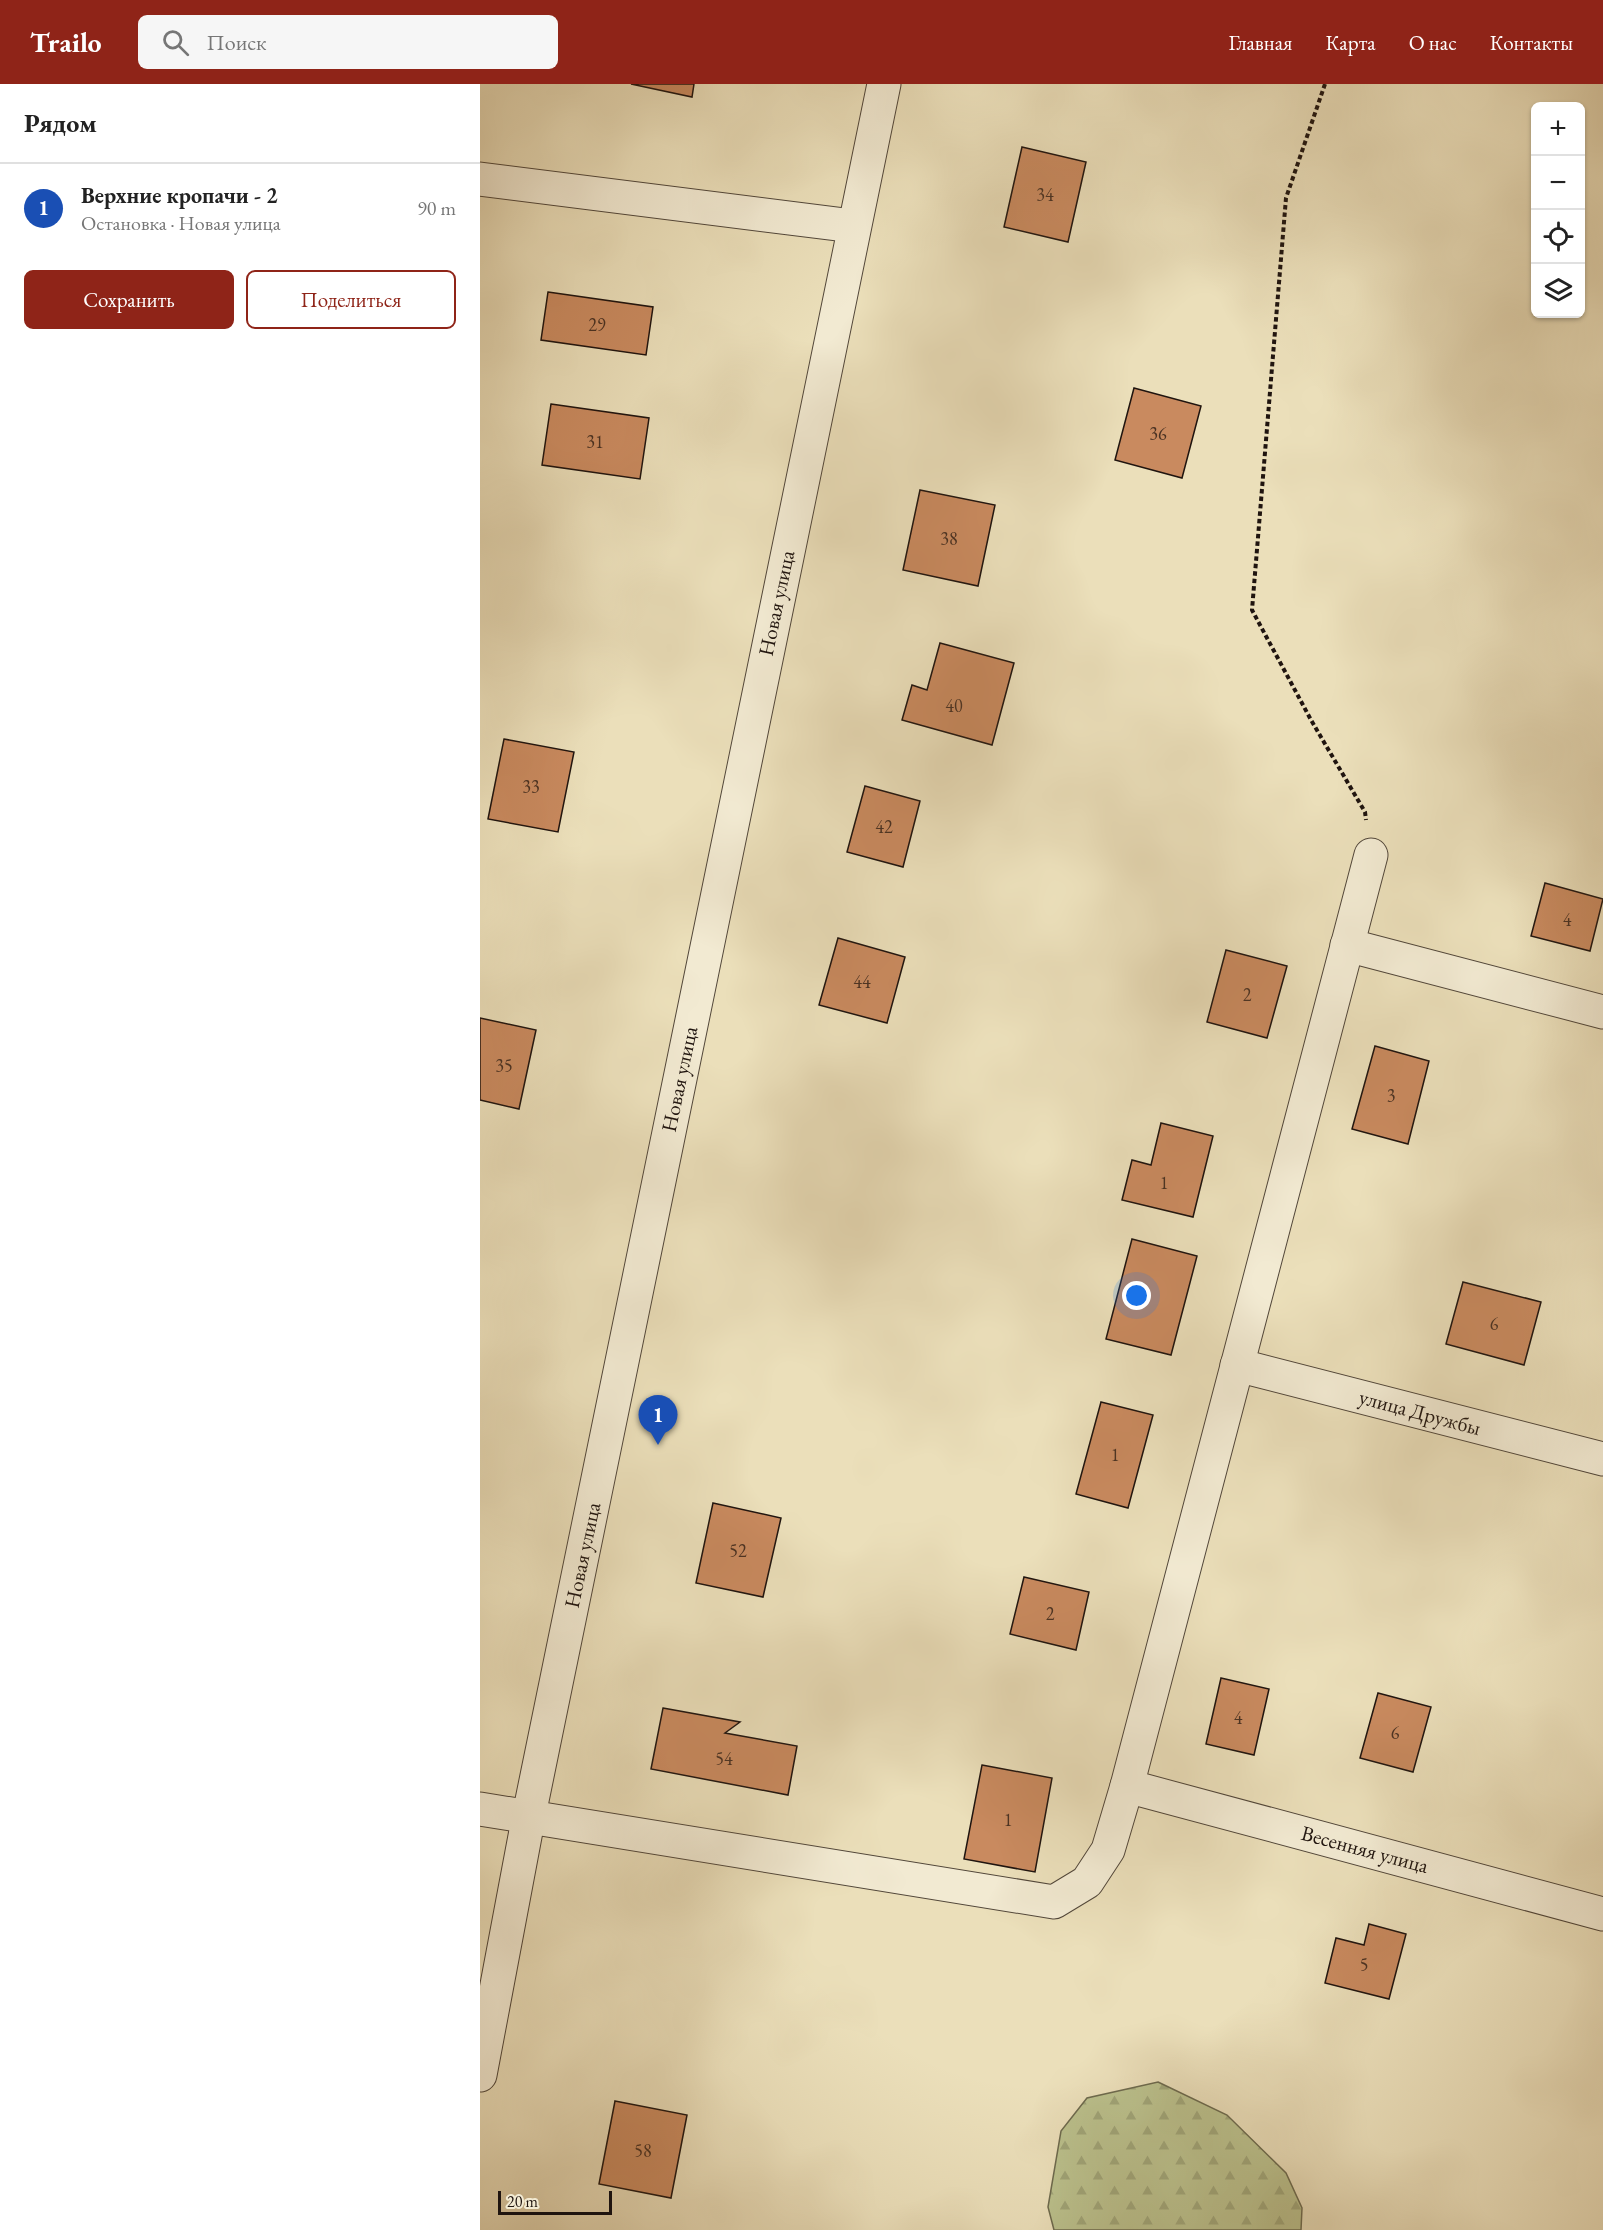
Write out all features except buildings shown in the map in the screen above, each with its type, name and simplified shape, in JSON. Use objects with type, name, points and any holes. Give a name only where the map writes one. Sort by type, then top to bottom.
[{"type":"street","name":"Новая улица","points":[[480,2075],[529,1815],[853,226],[884,84]]},
{"type":"street","points":[[480,179],[853,226]]},
{"type":"street","points":[[480,1809],[529,1815],[1054,1902],[1087,1882],[1108,1850],[1126,1786],[1371,855]]},
{"type":"street","points":[[1347,945],[1603,1012]]},
{"type":"street","name":"улица Дружбы","points":[[1238,1365],[1603,1459]]},
{"type":"street","name":"Весенняя улица","points":[[1126,1786],[1603,1914]]},
{"type":"path","points":[[1325,84],[1286,198],[1252,610],[1311,720],[1365,812],[1371,855]]},
{"type":"green space","points":[[1158,2082],[1227,2115],[1286,2173],[1302,2208],[1301,2230],[1054,2230],[1048,2207],[1061,2131],[1087,2098]]},
{"type":"place","name":"Верхние кропачи - 2","points":[[658,1445]]}]
